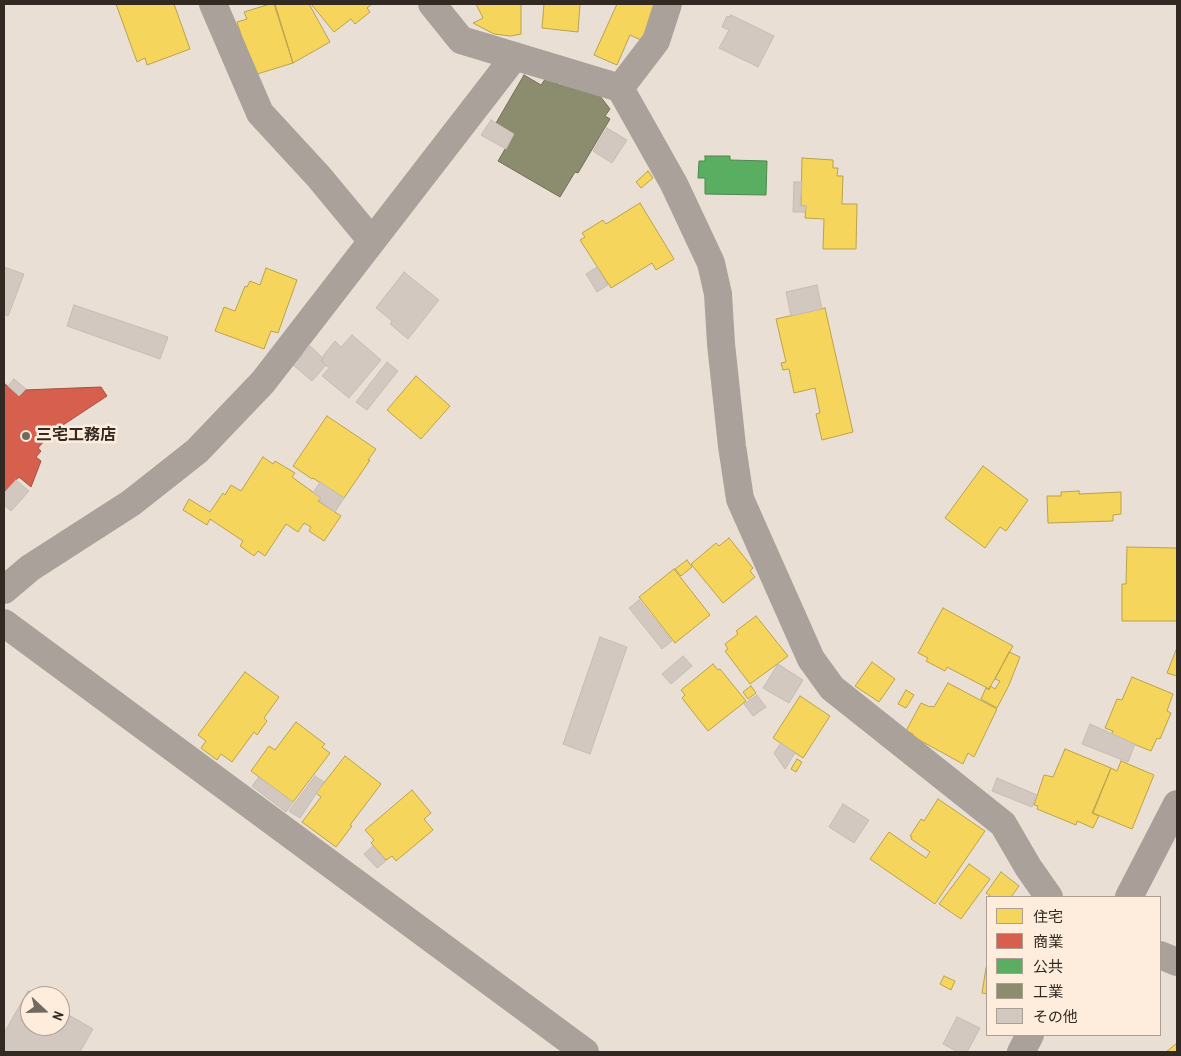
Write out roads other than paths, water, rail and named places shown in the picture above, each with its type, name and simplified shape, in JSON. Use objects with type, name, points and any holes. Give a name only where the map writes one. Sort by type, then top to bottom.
[{"type":"street","points":[[213,4],[260,113],[319,177],[372,241]]},
{"type":"street","points":[[432,4],[461,40],[620,88],[674,184],[711,263],[718,294],[725,381],[740,499],[811,659],[832,688],[1003,824],[1028,867],[1048,896]]},
{"type":"street","points":[[620,88],[656,41],[668,4]]},
{"type":"street","points":[[4,590],[30,568],[131,503],[196,451],[263,382],[515,56]]},
{"type":"street","points":[[7,633],[585,1052]]},
{"type":"street","points":[[1130,896],[1177,804]]},
{"type":"street","points":[[1161,955],[1177,962]]},
{"type":"street","points":[[1021,1052],[1029,1036]]},
{"type":"place","name":"三宅工務店","points":[[26,436]]}]
